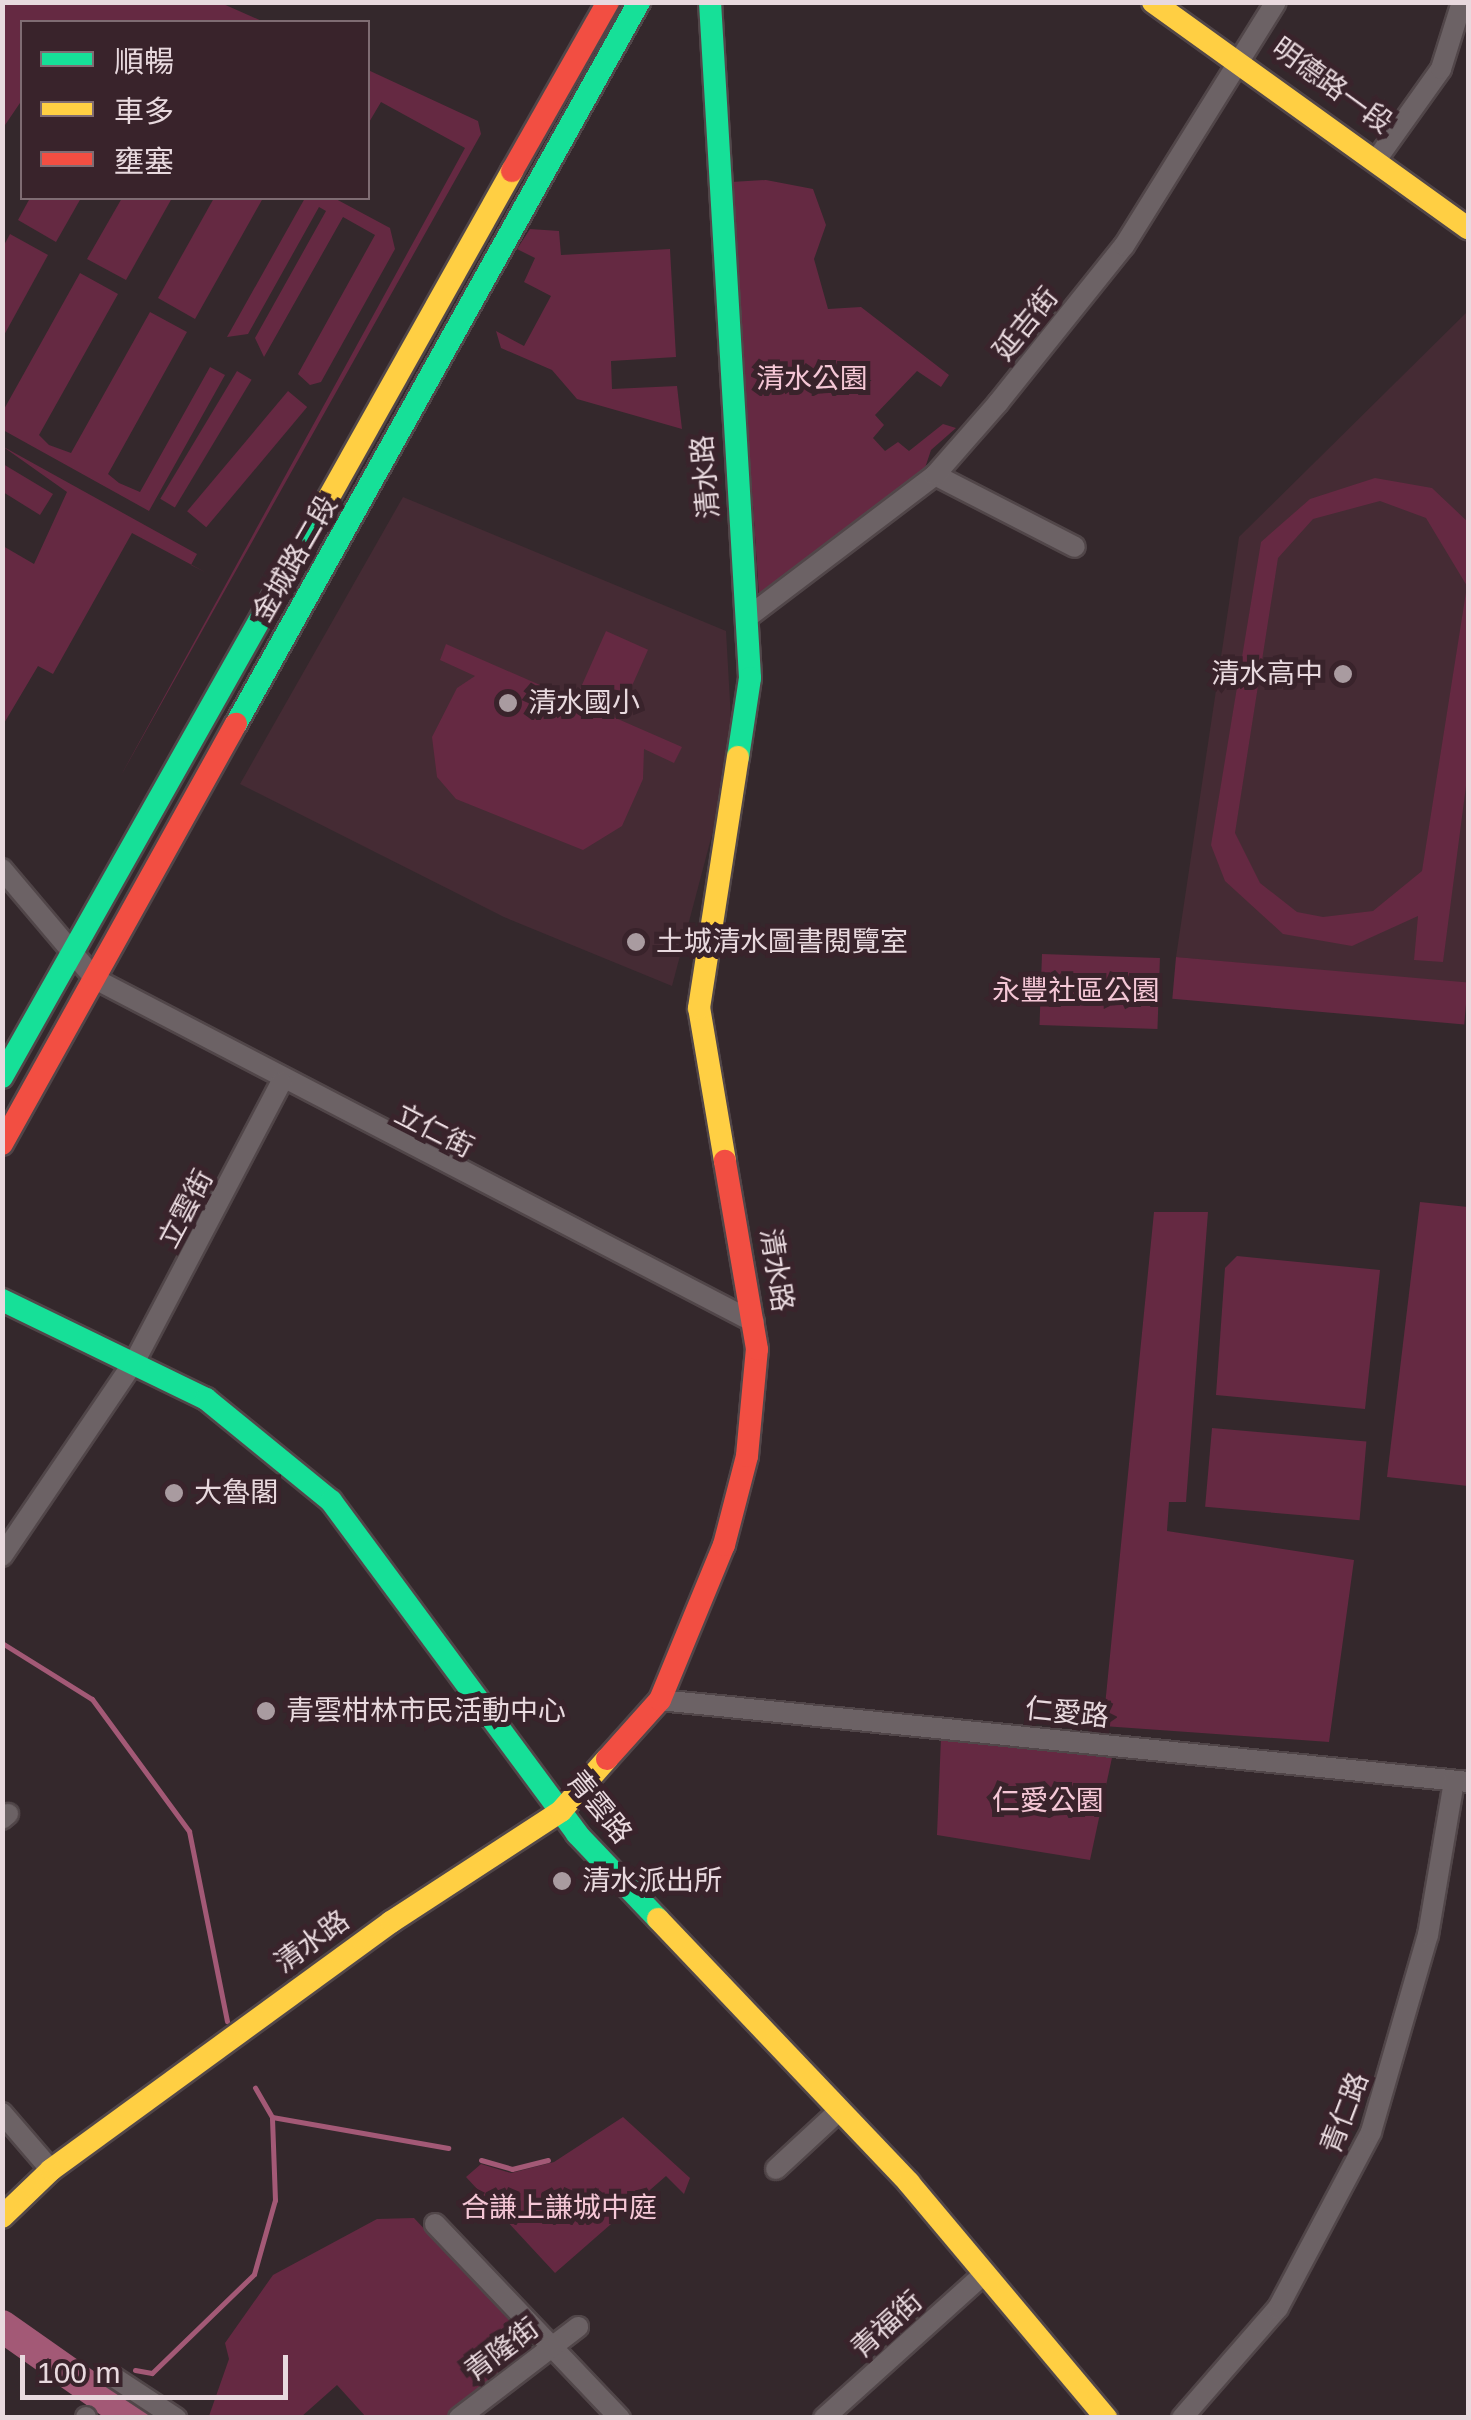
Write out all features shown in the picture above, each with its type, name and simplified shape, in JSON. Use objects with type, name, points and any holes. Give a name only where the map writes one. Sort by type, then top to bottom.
[{"type":"street","name":"金城路二段","points":[[2,1077],[608,2]]},
{"type":"street","name":"金城路二段","points":[[2,1144],[639,2]]},
{"type":"street","name":"清水路","points":[[2,2217],[52,2170],[231,2038],[561,1810],[660,1700],[695,1630],[743,1472],[754,1322],[699,1008],[745,756],[748,617],[710,2]]},
{"type":"street","name":"明德路一段","points":[[1153,2],[1244,59],[1379,156],[1468,228]]},
{"type":"street","name":"延吉街","points":[[748,617],[935,475],[1124,246],[1276,2]]},
{"type":"street","points":[[1379,156],[1441,70],[1462,2]]},
{"type":"street","points":[[935,475],[1075,547]]},
{"type":"street","name":"立仁街","points":[[2,869],[70,956],[95,979],[281,1083],[754,1322]]},
{"type":"street","name":"立雲街","points":[[2,1556],[136,1358],[281,1083]]},
{"type":"street","name":"青雲路","points":[[2,1300],[136,1358],[206,1399],[331,1502],[561,1810],[840,2110],[985,2273],[1106,2418]]},
{"type":"street","name":"仁愛路","points":[[660,1700],[1461,1781]]},
{"type":"street","name":"青仁路","points":[[1182,2418],[1278,2308],[1370,2132],[1428,1935],[1461,1781]]},
{"type":"street","points":[[776,2169],[840,2110]]},
{"type":"street","points":[[2,2113],[52,2170]]},
{"type":"street","points":[[435,2224],[620,2418]]},
{"type":"street","name":"青福街","points":[[824,2418],[985,2273]]},
{"type":"street","name":"青隆街","points":[[459,2418],[578,2327]]},
{"type":"street","points":[[112,2376],[176,2418]]},
{"type":"shaded area","name":"清水高中","points":[[1468,311],[1468,985],[1176,957],[1239,537]]},
{"type":"shaded area","name":"清水國小","points":[[403,497],[726,631],[733,755],[672,986],[504,917],[240,784]]},
{"type":"green space","points":[[2,3],[221,3],[259,20],[20,20],[20,103],[3,128]]},
{"type":"green space","points":[[370,71],[478,121],[481,134],[119,779],[465,148],[381,102],[370,121]]},
{"type":"green space","name":"清水公園","points":[[766,180],[813,189],[826,225],[814,259],[828,309],[861,307],[949,375],[941,387],[917,371],[875,415],[884,425],[873,438],[885,451],[898,442],[909,451],[943,424],[956,428],[931,450],[924,471],[759,594],[731,182]]},
{"type":"green space","points":[[29,200],[80,200],[56,242],[18,220]]},
{"type":"green space","points":[[121,200],[171,200],[126,280],[87,259]]},
{"type":"green space","points":[[213,200],[262,200],[195,319],[158,298]]},
{"type":"green space","points":[[304,200],[338,200],[390,228],[395,249],[321,382],[310,385],[298,374],[375,235],[343,217],[264,357],[255,338],[326,211],[319,207],[248,334],[227,337]]},
{"type":"green space","points":[[530,229],[559,231],[561,255],[670,249],[676,357],[611,361],[612,389],[677,386],[682,429],[577,399],[552,370],[501,348],[496,331],[524,346],[551,296],[524,282],[535,258],[517,249]]},
{"type":"green space","points":[[10,234],[48,255],[3,337],[3,247]]},
{"type":"green space","points":[[80,273],[118,294],[39,435],[49,445],[71,453],[150,312],[187,332],[108,474],[140,492],[210,367],[225,375],[149,511],[3,430],[3,411]]},
{"type":"green space","points":[[237,371],[252,380],[175,507],[160,499]]},
{"type":"green space","points":[[288,391],[307,407],[206,527],[187,511]]},
{"type":"green space","points":[[2,446],[197,554],[191,565],[132,533],[53,674],[38,666],[3,725],[3,546],[34,564],[67,492]]},
{"type":"green space","points":[[3,464],[53,494],[40,515],[3,492]]},
{"type":"green space","points":[[1375,478],[1432,488],[1468,522],[1468,771],[1443,962],[1414,960],[1418,916],[1352,946],[1283,934],[1225,881],[1211,845],[1261,542],[1310,499]],"holes":[[[1380,501],[1426,518],[1467,586],[1422,871],[1373,911],[1323,917],[1297,912],[1260,883],[1235,833],[1278,558],[1313,519]]]},
{"type":"green space","points":[[606,631],[648,650],[622,708],[580,689]]},
{"type":"green space","points":[[446,644],[682,747],[674,763],[644,749],[643,779],[622,826],[583,850],[456,799],[437,777],[432,737],[457,688],[475,676],[440,660]]},
{"type":"green space","name":"永豐社區公園","points":[[1042,954],[1160,958],[1157,1029],[1040,1025]]},
{"type":"green space","points":[[1176,957],[1468,983],[1464,1024],[1172,999]]},
{"type":"green space","points":[[1420,1202],[1468,1207],[1468,1486],[1387,1477]]},
{"type":"green space","points":[[1154,1212],[1208,1212],[1186,1502],[1169,1502],[1167,1531],[1354,1560],[1329,1742],[1103,1726]]},
{"type":"green space","points":[[1237,1256],[1380,1270],[1365,1409],[1216,1395],[1225,1268]]},
{"type":"green space","points":[[1212,1428],[1366,1442],[1360,1520],[1205,1507]]},
{"type":"green space","name":"仁愛公園","points":[[941,1738],[1113,1753],[1090,1860],[937,1835]]},
{"type":"green space","name":"合謙上謙城中庭","points":[[623,2117],[690,2178],[684,2194],[666,2176],[555,2273],[466,2177],[481,2164],[511,2173],[554,2162]]},
{"type":"green space","points":[[414,2218],[529,2341],[526,2354],[450,2417],[366,2417],[337,2385],[301,2417],[209,2416],[229,2359],[225,2343],[273,2275],[377,2219]]},
{"type":"waterway","points":[[2,1643],[92,1699],[189,1831],[227,2021]]},
{"type":"waterway","points":[[135,2370],[152,2373],[254,2274],[275,2200],[272,2117],[255,2087]]},
{"type":"waterway","points":[[272,2117],[448,2148]]},
{"type":"waterway","points":[[481,2160],[512,2169],[548,2160]]},
{"type":"waterway","points":[[2,2326],[133,2418]]},
{"type":"traffic: fast","points":[[236,724],[639,2]]},
{"type":"traffic: fast","points":[[710,2],[750,678],[738,757]]},
{"type":"traffic: fast","points":[[2,1077],[324,506]]},
{"type":"traffic: fast","points":[[2,1300],[206,1399],[331,1501],[577,1834],[658,1919]]},
{"type":"traffic: slow","points":[[1153,2],[1468,228]]},
{"type":"traffic: slow","points":[[324,506],[512,171]]},
{"type":"traffic: slow","points":[[725,1161],[699,1008],[738,757]]},
{"type":"traffic: slow","points":[[2,2217],[51,2170],[391,1922],[561,1811],[607,1759]]},
{"type":"traffic: slow","points":[[658,1919],[909,2183],[1106,2418]]},
{"type":"traffic: jam","points":[[512,171],[608,2]]},
{"type":"traffic: jam","points":[[2,1144],[236,724]]},
{"type":"traffic: jam","points":[[607,1759],[660,1700],[724,1545],[747,1456],[757,1349],[725,1161]]},
{"type":"place","name":"清水高中","points":[[1343,674]]},
{"type":"place","name":"清水國小","points":[[508,703]]},
{"type":"place","name":"土城清水圖書閱覽室","points":[[636,942]]},
{"type":"place","name":"大魯閣","points":[[174,1493]]},
{"type":"place","name":"青雲柑林市民活動中心","points":[[266,1711]]},
{"type":"place","name":"清水派出所","points":[[562,1881]]}]
